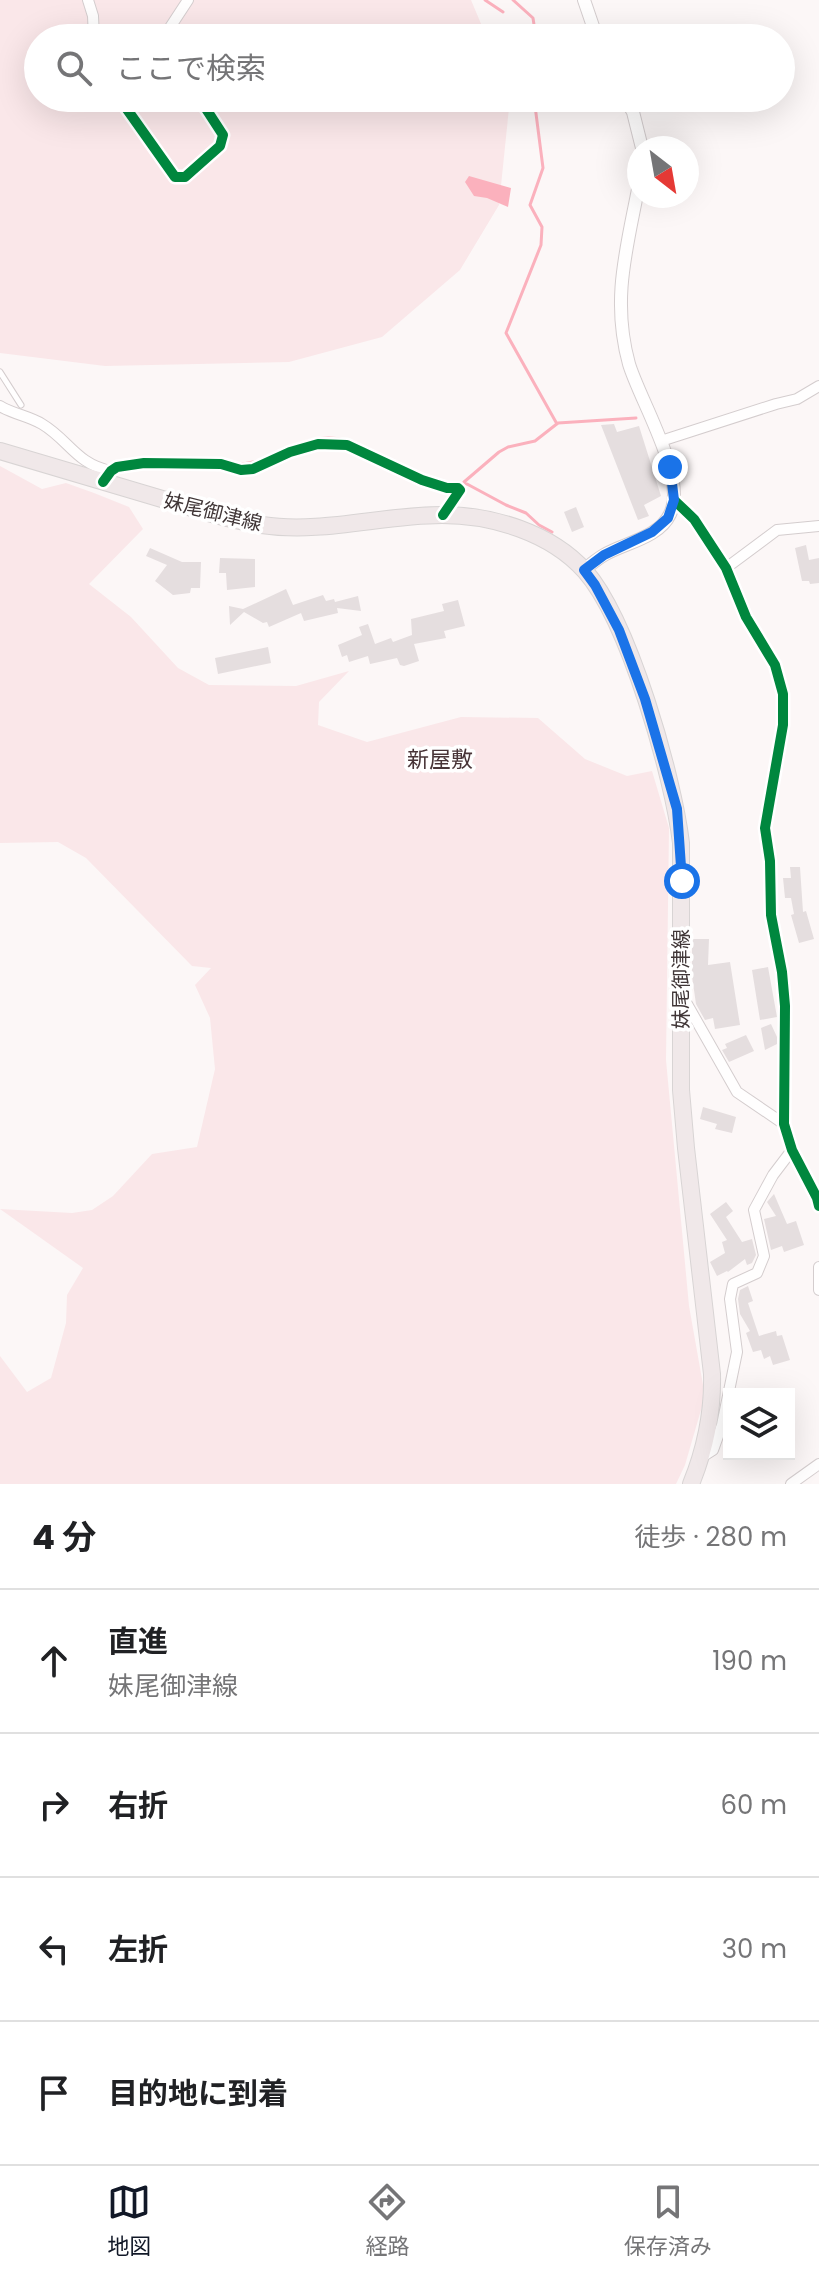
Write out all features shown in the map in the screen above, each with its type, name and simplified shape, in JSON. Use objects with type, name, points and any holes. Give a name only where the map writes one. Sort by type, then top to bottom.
[{"type":"main road","name":"妹尾御津線","points":[[0,451],[107,476],[261,525],[320,527],[443,515],[477,518],[520,528],[542,539],[584,570],[595,585],[619,630],[645,699],[677,809],[681,843],[680,991],[684,1134],[712,1374],[713,1407],[702,1457],[691,1484]]},
{"type":"street","points":[[88,0],[93,24]]},
{"type":"street","points":[[172,24],[188,0]]},
{"type":"street","points":[[584,0],[592,24]]},
{"type":"street","points":[[129,112],[175,177],[185,177],[220,146],[223,135],[208,112]]},
{"type":"street","points":[[633,112],[639,136]]},
{"type":"street","points":[[584,570],[604,555],[652,532],[668,518],[674,500],[670,467],[630,366],[620,323],[619,287],[634,208]]},
{"type":"street","points":[[661,441],[797,399],[819,386]]},
{"type":"street","points":[[0,406],[20,410],[44,425],[83,461],[107,476],[117,467],[144,463],[221,464],[241,470],[253,469],[302,447],[347,445],[422,480],[458,488],[460,490],[443,515]]},
{"type":"street","points":[[674,500],[694,519],[726,568],[746,617],[775,665],[783,694],[783,725],[765,828],[770,861],[771,915],[785,1006],[784,1124],[792,1150],[819,1206]]},
{"type":"street","points":[[726,568],[777,530],[819,526]]},
{"type":"street","points":[[680,991],[737,1092],[784,1124]]},
{"type":"street","points":[[702,1457],[713,1450],[722,1425],[737,1352],[730,1299],[733,1284],[757,1273],[764,1256],[754,1210],[773,1175],[792,1150]]},
{"type":"street","points":[[819,1267],[819,1290]]},
{"type":"street","points":[[791,1484],[819,1464]]},
{"type":"lane","points":[[0,372],[20,410]]},
{"type":"shaded area","points":[[0,0],[471,0],[481,24],[24,24],[24,112],[509,112],[499,205],[460,270],[382,337],[289,362],[105,366],[0,353]]},
{"type":"shaded area","points":[[469,176],[511,188],[508,207],[474,196],[465,182]]},
{"type":"shaded area","points":[[0,466],[42,489],[66,483],[129,507],[143,529],[89,584],[131,617],[178,668],[209,685],[296,686],[349,671],[319,702],[318,725],[367,742],[461,717],[538,718],[585,759],[627,776],[652,771],[669,828],[666,1060],[689,1306],[705,1396],[685,1465],[676,1484],[0,1484],[0,1356],[27,1392],[51,1378],[66,1323],[67,1295],[83,1268],[0,1209],[72,1213],[92,1210],[113,1196],[152,1154],[197,1147],[215,1069],[210,1018],[195,985],[211,968],[192,966],[86,858],[58,842],[0,843]]},
{"type":"building","points":[[614,424],[617,432],[639,426],[661,496],[644,505],[649,516],[638,520],[601,425]]},
{"type":"building","points":[[576,507],[584,527],[572,532],[564,512]]},
{"type":"building","points":[[806,545],[809,560],[819,558],[819,583],[802,581],[795,548]]},
{"type":"building","points":[[150,548],[182,562],[201,562],[200,588],[173,595],[155,581],[167,565],[146,556]]},
{"type":"building","points":[[220,558],[255,559],[255,587],[227,590],[226,573],[219,573]]},
{"type":"building","points":[[286,589],[293,605],[323,595],[326,601],[334,599],[335,602],[358,596],[361,611],[337,608],[338,613],[304,621],[301,613],[269,627],[267,622],[263,623],[244,612],[230,625],[229,606],[243,609]]},
{"type":"building","points":[[458,600],[465,626],[444,631],[446,638],[414,644],[419,661],[404,666],[397,658],[370,664],[368,656],[349,662],[347,655],[342,657],[338,645],[362,635],[359,627],[368,624],[375,644],[391,638],[393,642],[412,635],[411,619],[444,611],[442,604]]},
{"type":"building","points":[[268,647],[271,663],[218,674],[215,658]]},
{"type":"building","points":[[790,867],[800,867],[803,912],[806,911],[814,939],[799,943],[791,915],[794,914],[791,898],[785,898],[783,878],[791,878]]},
{"type":"building","points":[[692,939],[709,939],[708,965],[730,962],[740,1025],[715,1029],[713,1018],[705,1020],[696,1004]]},
{"type":"building","points":[[768,967],[777,1017],[760,1020],[752,970]]},
{"type":"building","points":[[771,1024],[777,1044],[765,1050],[761,1028]]},
{"type":"building","points":[[746,1035],[754,1051],[729,1062],[722,1050],[727,1048],[725,1044]]},
{"type":"building","points":[[703,1107],[736,1117],[732,1133],[715,1129],[717,1124],[700,1119]]},
{"type":"building","points":[[774,1194],[787,1224],[796,1221],[804,1245],[784,1252],[782,1246],[771,1250],[764,1219],[776,1216],[767,1202]]},
{"type":"building","points":[[726,1202],[733,1211],[726,1217],[742,1242],[752,1239],[756,1255],[752,1263],[747,1265],[745,1259],[717,1276],[710,1262],[725,1253],[722,1242],[727,1240],[710,1214]]},
{"type":"building","points":[[748,1286],[753,1301],[748,1303],[759,1336],[776,1331],[777,1336],[782,1335],[790,1360],[773,1365],[770,1356],[764,1359],[761,1350],[753,1352],[746,1333],[750,1331],[740,1314],[738,1299],[740,1290]]},
{"type":"waterway","points":[[485,0],[503,12]]},
{"type":"waterway","points":[[513,0],[533,18],[534,24]]},
{"type":"waterway","points":[[536,112],[543,168],[530,205],[542,227],[541,245],[506,333],[557,424]]},
{"type":"waterway","points":[[464,482],[499,452],[535,441],[558,423],[636,418]]},
{"type":"waterway","points":[[237,464],[264,459],[316,439],[344,440]]},
{"type":"waterway","points":[[352,442],[403,466]]},
{"type":"waterway","points":[[142,458],[174,458]]},
{"type":"waterway","points":[[458,484],[467,484],[526,513],[552,532]]},
{"type":"cycle path","points":[[129,112],[175,177],[185,177],[220,146],[223,135],[208,112]]},
{"type":"cycle path","points":[[103,482],[117,467],[144,463],[221,464],[241,470],[253,469],[290,452],[318,444],[347,445],[422,480],[458,488],[460,490],[443,515]]},
{"type":"cycle path","points":[[674,500],[694,519],[726,568],[746,617],[775,665],[783,694],[783,725],[765,828],[770,861],[771,915],[785,1006],[784,1124],[792,1150],[819,1206]]},
{"type":"district","name":"新屋敷","points":[[440,759]]},
{"type":"route","points":[[670,467],[674,500],[668,518],[652,532],[604,555],[584,570],[619,630],[645,699],[677,809],[682,881]]}]
